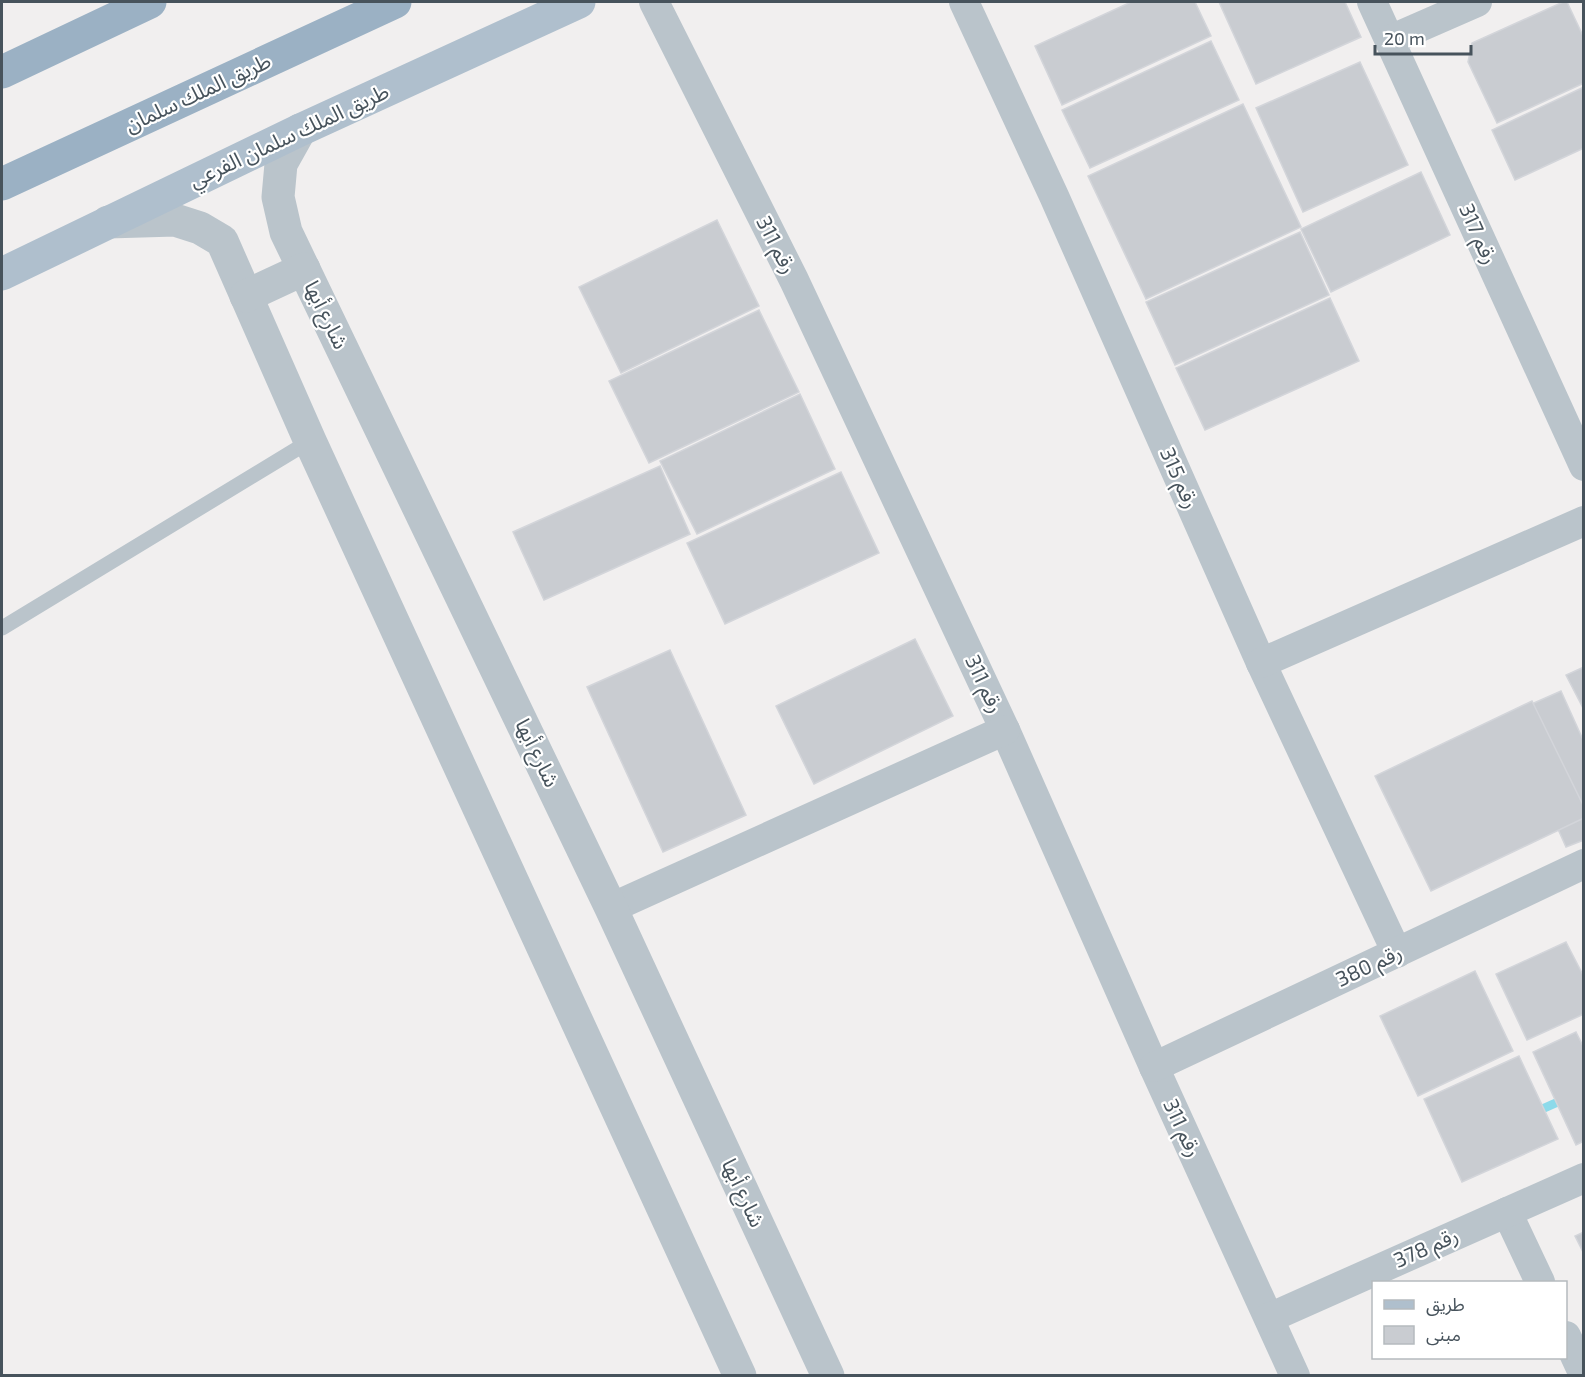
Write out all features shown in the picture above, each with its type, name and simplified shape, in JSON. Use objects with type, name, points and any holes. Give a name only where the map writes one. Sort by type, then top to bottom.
[{"type":"highway","points":[[2,72],[150,2]]},
{"type":"highway","name":"طريق الملك سلمان","points":[[2,184],[395,2]]},
{"type":"main road","name":"طريق الملك سلمان الفرعي","points":[[2,274],[300,130],[579,2]]},
{"type":"street","name":"رقم 311","points":[[654,2],[794,280],[1005,730],[1154,1067],[1295,1376]]},
{"type":"street","name":"رقم 315","points":[[964,2],[1054,196],[1261,663],[1397,953]]},
{"type":"street","name":"رقم 317","points":[[1372,2],[1584,466]]},
{"type":"street","points":[[1390,40],[1477,2]]},
{"type":"street","name":"شارع أبها","points":[[300,130],[281,164],[278,197],[286,232],[611,908],[828,1376]]},
{"type":"street","points":[[108,222],[174,220],[200,228],[222,242],[310,441],[740,1376]]},
{"type":"street","points":[[246,296],[304,269]]},
{"type":"street","points":[[1261,663],[1584,521]]},
{"type":"street","points":[[611,908],[1005,730]]},
{"type":"street","name":"رقم 380","points":[[1154,1067],[1584,864]]},
{"type":"street","name":"رقم 378","points":[[1269,1318],[1584,1178]]},
{"type":"street","points":[[1507,1212],[1540,1281]]},
{"type":"street","points":[[1567,1338],[1584,1375]]},
{"type":"lane","points":[[2,628],[310,441]]},
{"type":"building","points":[[1131,2],[1195,2],[1211,36],[1062,105],[1035,46]]},
{"type":"building","points":[[1219,2],[1345,2],[1361,37],[1256,84]]},
{"type":"building","points":[[1567,2],[1584,38],[1584,83],[1497,123],[1468,62],[1472,43]]},
{"type":"building","points":[[1211,41],[1239,100],[1090,168],[1062,110]]},
{"type":"building","points":[[1360,62],[1408,165],[1303,212],[1256,108]]},
{"type":"building","points":[[1584,87],[1584,148],[1515,180],[1492,130]]},
{"type":"building","points":[[1243,104],[1301,227],[1146,299],[1088,176]]},
{"type":"building","points":[[1421,172],[1450,235],[1331,292],[1301,229]]},
{"type":"building","points":[[717,220],[759,306],[621,373],[579,287]]},
{"type":"building","points":[[1300,232],[1329,295],[1175,365],[1146,302]]},
{"type":"building","points":[[1330,298],[1359,361],[1205,430],[1176,368]]},
{"type":"building","points":[[759,310],[799,392],[649,463],[609,381]]},
{"type":"building","points":[[800,394],[835,469],[697,534],[660,461]]},
{"type":"building","points":[[660,466],[690,534],[544,600],[513,532]]},
{"type":"building","points":[[841,472],[879,553],[725,624],[687,543]]},
{"type":"building","points":[[915,639],[953,716],[814,784],[776,706]]},
{"type":"building","points":[[670,650],[746,815],[663,852],[587,687]]},
{"type":"building","points":[[1584,667],[1584,710],[1566,675]]},
{"type":"building","points":[[1561,691],[1584,742],[1584,840],[1566,847],[1507,715]]},
{"type":"building","points":[[1532,701],[1584,807],[1584,818],[1431,891],[1375,776]]},
{"type":"building","points":[[1566,942],[1584,977],[1584,1014],[1527,1040],[1496,974]]},
{"type":"building","points":[[1475,971],[1513,1051],[1418,1096],[1380,1016]]},
{"type":"building","points":[[1576,1032],[1584,1048],[1584,1141],[1576,1145],[1533,1052]]},
{"type":"building","points":[[1519,1056],[1558,1139],[1462,1182],[1424,1099]]},
{"type":"building","points":[[1584,1232],[1584,1254],[1575,1236]]},
{"type":"waterway","points":[[1533,1113],[1567,1098]]}]
